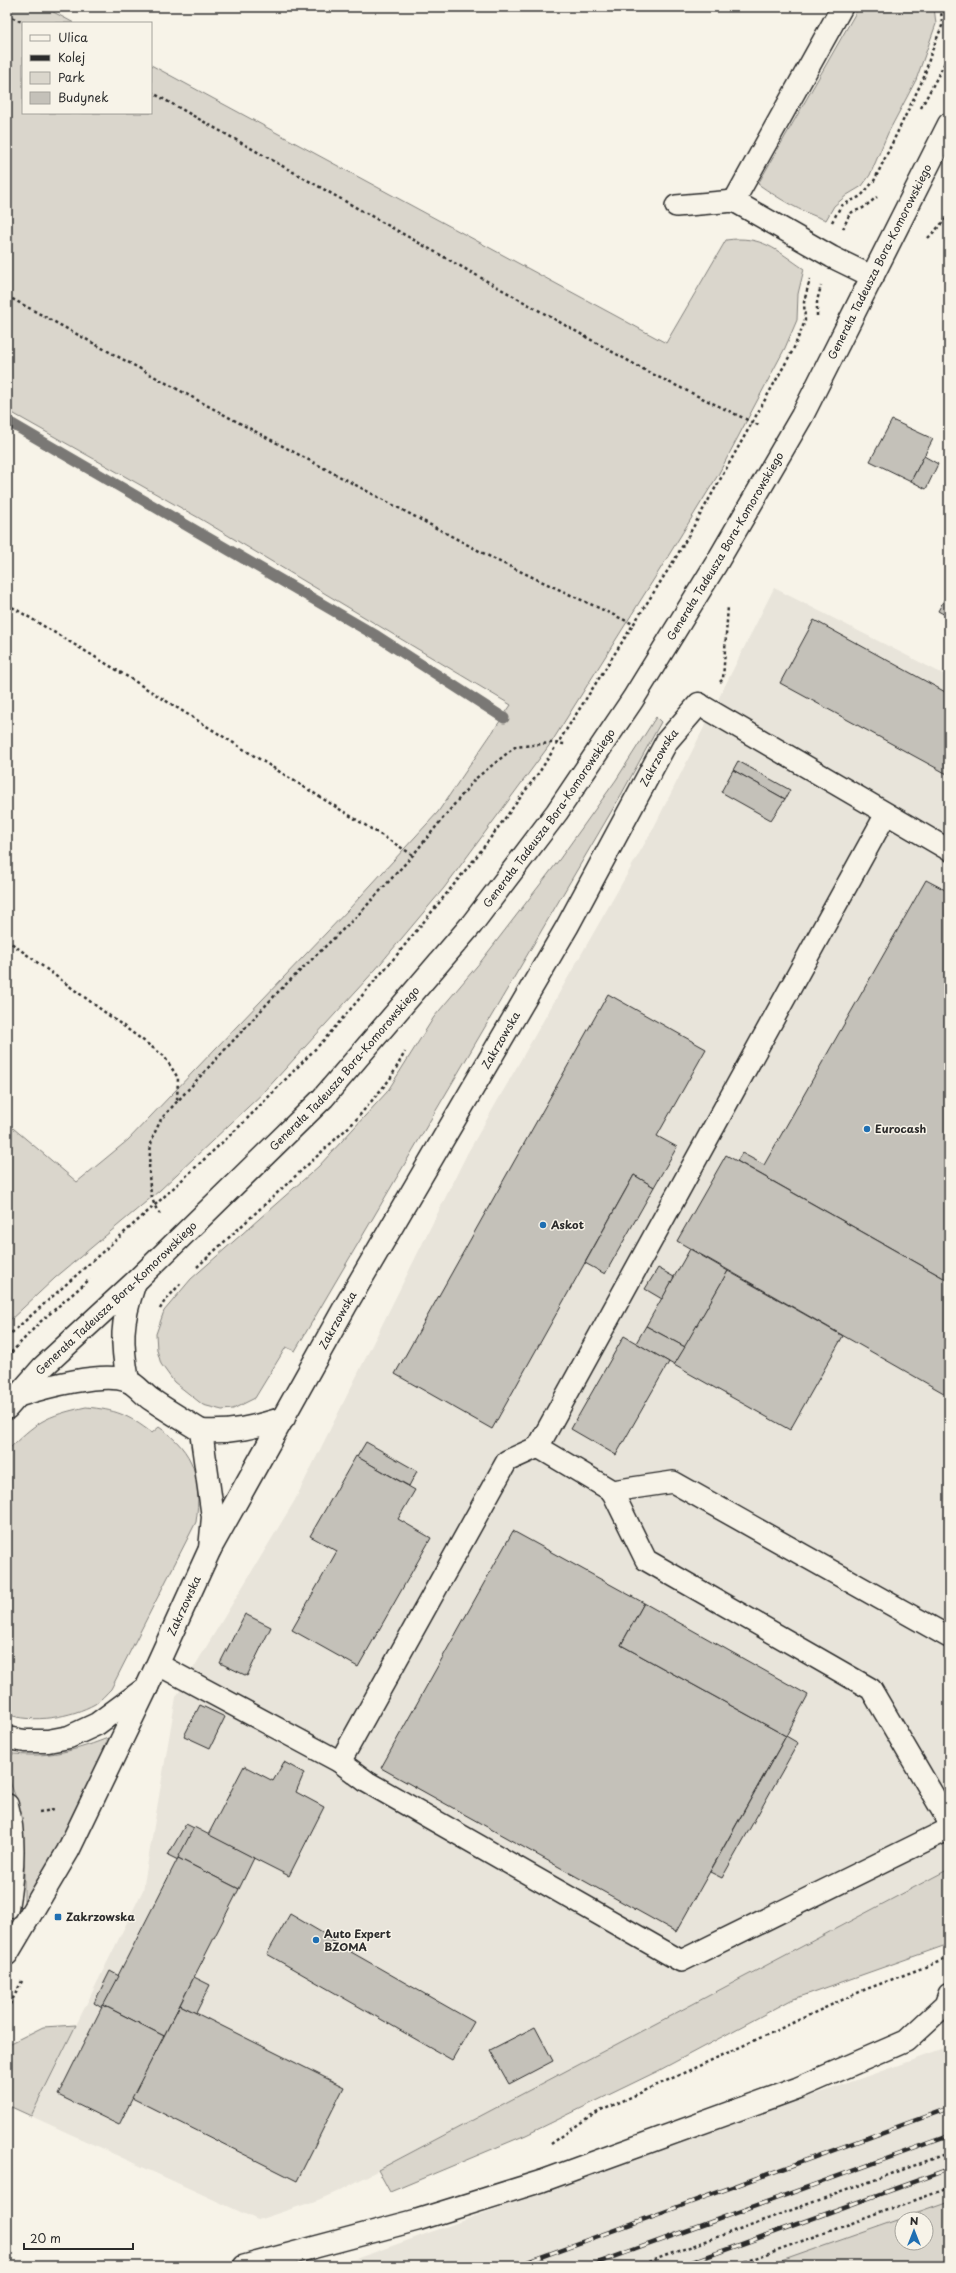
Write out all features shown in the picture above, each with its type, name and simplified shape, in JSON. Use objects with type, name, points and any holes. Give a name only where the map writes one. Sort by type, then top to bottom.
[{"type":"street","name":"Generała Tadeusza Bora-Komorowskiego","points":[[14,1402],[44,1366],[135,1282],[323,1098],[472,924],[557,812],[634,699],[748,510],[802,416],[949,124]]},
{"type":"street","name":"Zakrzowska","points":[[7,1954],[68,1851],[159,1665],[210,1549],[346,1305],[567,927],[667,740],[699,704]]},
{"type":"street","points":[[128,1381],[122,1331],[126,1306],[135,1282]]},
{"type":"street","points":[[14,1402],[55,1384],[82,1380],[106,1379],[128,1381],[151,1399],[201,1431],[217,1432],[244,1430],[284,1418]]},
{"type":"street","points":[[201,1431],[213,1516],[210,1549]]},
{"type":"street","points":[[7,1738],[25,1741],[48,1741],[69,1737],[97,1724],[147,1687]]},
{"type":"street","points":[[7,1805],[10,1816],[13,1850],[11,1883],[7,1908]]},
{"type":"lane","points":[[734,201],[842,7]]},
{"type":"lane","points":[[676,206],[734,201],[832,257],[872,277]]},
{"type":"lane","points":[[699,704],[949,850]]},
{"type":"lane","points":[[340,1762],[507,1461],[538,1447],[886,814]]},
{"type":"lane","points":[[538,1447],[612,1491],[646,1560],[871,1689],[949,1822]]},
{"type":"lane","points":[[612,1491],[673,1482],[949,1637]]},
{"type":"lane","points":[[159,1665],[340,1762],[367,1782],[681,1961],[949,1829]]},
{"type":"lane","points":[[244,2266],[417,2220],[542,2181],[798,2088],[906,2040],[945,2005],[949,1994]]},
{"type":"path","points":[[834,219],[841,206],[861,196],[874,181],[924,78],[931,53],[942,26],[941,7]]},
{"type":"path","points":[[7,15],[22,22]]},
{"type":"path","points":[[920,109],[949,55]]},
{"type":"path","points":[[152,93],[650,373],[764,428]]},
{"type":"path","points":[[848,218],[850,214],[863,208],[878,196]]},
{"type":"path","points":[[7,1337],[154,1206],[242,1124],[324,1040],[396,956],[472,862],[540,772],[678,553],[794,350],[805,321],[804,302],[810,277]]},
{"type":"path","points":[[815,323],[819,291]]},
{"type":"path","points":[[7,296],[225,416],[498,561],[634,625]]},
{"type":"path","points":[[7,604],[115,669],[413,855]]},
{"type":"path","points":[[723,679],[728,605]]},
{"type":"path","points":[[157,1211],[151,1198],[151,1144],[161,1119],[278,992],[360,913],[413,855],[475,779],[515,747],[558,744],[602,745]]},
{"type":"path","points":[[7,940],[164,1056],[178,1078],[177,1101]]},
{"type":"path","points":[[156,1221],[165,1213]]},
{"type":"path","points":[[159,1312],[164,1302],[184,1280]]},
{"type":"path","points":[[7,1356],[40,1322],[74,1294]]},
{"type":"path","points":[[545,2148],[590,2116],[864,1990],[949,1958]]},
{"type":"path","points":[[637,2266],[949,2153]]},
{"type":"path","points":[[733,2266],[949,2188]]},
{"type":"shaded area","points":[[774,588],[949,677],[949,1869],[339,2191],[318,2200],[258,2220],[31,2116],[143,1890],[176,1697],[295,1500],[467,1154],[653,829]]},
{"type":"shaded area","points":[[949,2047],[949,2244],[934,2249],[934,2211],[894,2211],[894,2251],[929,2251],[885,2266],[336,2266]]},
{"type":"green space","points":[[7,7],[44,7],[72,22],[22,22],[22,114],[152,114],[152,66],[666,343],[726,240],[739,239],[759,242],[777,250],[804,269],[798,294],[797,320],[785,348],[718,475],[551,743],[444,888],[376,969],[265,1091],[159,1191],[55,1278],[7,1323],[7,1123],[77,1182],[128,1140],[349,909],[438,812],[511,705],[199,518],[7,410]]},
{"type":"green space","points":[[859,7],[934,7],[936,24],[916,80],[888,133],[870,175],[862,186],[847,195],[834,206],[826,220],[790,205],[758,184]]},
{"type":"green space","points":[[656,717],[661,722],[621,795],[295,1351],[286,1347],[255,1398],[233,1409],[222,1410],[203,1405],[174,1382],[161,1364],[157,1350],[156,1334],[164,1311],[191,1279],[319,1166],[387,1092],[434,1017],[482,960],[559,860],[616,780]]},
{"type":"green space","points":[[86,1407],[121,1414],[135,1421],[152,1433],[159,1427],[181,1446],[193,1468],[196,1480],[198,1507],[196,1522],[111,1689],[95,1704],[86,1709],[64,1716],[40,1719],[17,1717],[7,1714],[7,1451],[26,1433],[42,1422],[51,1417]]},
{"type":"green space","points":[[113,1736],[35,1891],[24,1909],[24,1866],[20,1822],[16,1798],[7,1774],[7,1753],[35,1755],[61,1752],[86,1746]]},
{"type":"green space","points":[[949,1869],[949,1944],[791,2000],[658,2071],[526,2135],[390,2192],[378,2170]]},
{"type":"green space","points":[[76,2025],[31,2116],[7,2105],[7,2045],[43,2027]]},
{"type":"green space","points":[[949,2202],[949,2266],[767,2266],[894,2221],[894,2251],[934,2251],[934,2211],[923,2211]]},
{"type":"building","points":[[892,420],[933,439],[911,481],[870,461]]},
{"type":"building","points":[[924,456],[938,464],[926,489],[911,481]]},
{"type":"building","points":[[949,591],[949,617],[938,611]]},
{"type":"building","points":[[814,620],[949,694],[949,775],[780,683]]},
{"type":"building","points":[[738,761],[790,790],[785,799],[733,770]]},
{"type":"building","points":[[733,770],[785,799],[771,820],[721,792]]},
{"type":"building","points":[[926,880],[949,892],[949,1281],[737,1161],[742,1153],[764,1165]]},
{"type":"building","name":"Askot","points":[[608,994],[706,1049],[657,1136],[677,1147],[654,1187],[634,1175],[492,1429],[395,1374]]},
{"type":"building","points":[[726,1155],[949,1281],[949,1396],[677,1241]]},
{"type":"building","points":[[634,1175],[654,1187],[605,1274],[585,1263]]},
{"type":"building","points":[[690,1249],[728,1271],[685,1347],[646,1326]]},
{"type":"building","points":[[658,1268],[674,1277],[662,1299],[645,1289]]},
{"type":"building","points":[[728,1271],[843,1336],[790,1430],[674,1365]]},
{"type":"building","points":[[646,1326],[685,1347],[674,1365],[636,1343]]},
{"type":"building","points":[[624,1336],[669,1362],[616,1455],[571,1429]]},
{"type":"building","points":[[366,1442],[417,1471],[409,1486],[357,1457]]},
{"type":"building","points":[[356,1456],[415,1490],[398,1519],[431,1538],[358,1667],[292,1630],[337,1551],[310,1536]]},
{"type":"building","points":[[513,1531],[644,1603],[621,1645],[786,1736],[676,1932],[381,1768]]},
{"type":"building","points":[[644,1603],[808,1695],[786,1736],[621,1645]]},
{"type":"building","points":[[245,1614],[271,1627],[247,1676],[220,1663]]},
{"type":"building","points":[[200,1705],[225,1717],[210,1748],[184,1736]]},
{"type":"building","points":[[786,1736],[798,1743],[722,1878],[710,1872]]},
{"type":"building","points":[[284,1762],[304,1773],[296,1792],[324,1807],[289,1876],[208,1835],[244,1766],[273,1781]]},
{"type":"building","points":[[186,1824],[194,1828],[178,1860],[168,1855]]},
{"type":"building","points":[[194,1827],[254,1858],[239,1889],[178,1858]]},
{"type":"building","points":[[178,1858],[239,1889],[164,2036],[103,2005]]},
{"type":"building","points":[[290,1914],[331,1938],[330,1940],[474,2022],[452,2060],[267,1954]]},
{"type":"building","points":[[110,1971],[119,1976],[102,2008],[94,2003]]},
{"type":"building","points":[[194,1977],[210,1985],[196,2013],[180,2005]]},
{"type":"building","points":[[103,2005],[164,2036],[119,2125],[58,2095]]},
{"type":"building","points":[[180,2005],[344,2087],[297,2181],[132,2098]]},
{"type":"building","points":[[535,2027],[553,2061],[509,2084],[490,2050]]},
{"type":"waterway","points":[[7,421],[377,636],[504,718]]},
{"type":"railway","points":[[516,2266],[949,2108]]},
{"type":"railway","points":[[589,2266],[949,2136]]},
{"type":"railway","points":[[681,2266],[949,2169]]},
{"type":"place","name":"Eurocash","points":[[867,1129]]},
{"type":"place","name":"Askot","points":[[543,1225]]},
{"type":"place","name":"Zakrzowska","points":[[58,1917]]},
{"type":"place","name":"Auto Expert BZOMA","points":[[316,1940]]}]
